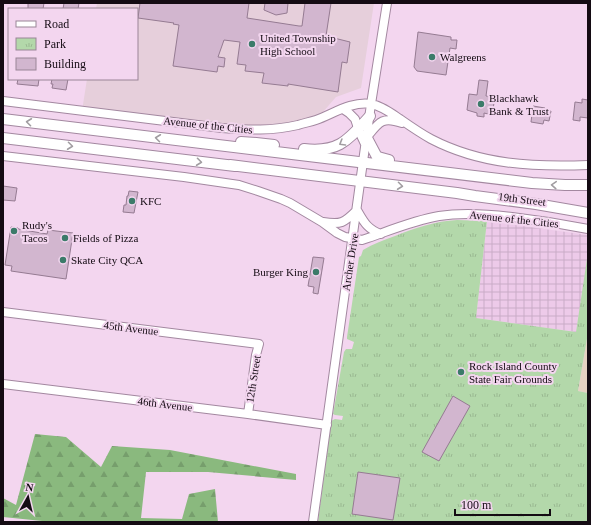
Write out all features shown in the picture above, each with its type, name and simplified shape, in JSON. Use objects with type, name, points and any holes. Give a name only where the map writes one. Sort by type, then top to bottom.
[{"type":"main road","points":[[185,142],[247,142],[322,150],[340,145],[348,139],[370,116]]},
{"type":"main road","name":"Avenue of the Cities","points":[[3,119],[554,185],[588,185]]},
{"type":"main road","name":"Avenue of the Cities","points":[[3,138],[346,179]]},
{"type":"main road","points":[[366,142],[378,157],[385,160],[463,170],[520,181]]},
{"type":"main road","name":"Avenue of the Cities","points":[[230,165],[457,192],[475,196],[588,212]]},
{"type":"main road","name":"19th Street","points":[[457,192],[588,207]]},
{"type":"street","name":"Archer Drive","points":[[313,522],[345,288],[387,3]]},
{"type":"street","name":"Avenue of the Cities","points":[[3,101],[222,128],[257,130],[296,125],[316,120],[360,104],[372,104]]},
{"type":"street","points":[[372,104],[384,108],[422,134],[464,153],[498,162],[544,166],[588,165]]},
{"type":"street","points":[[343,109],[355,119],[358,129],[366,142],[377,124],[382,121],[395,121],[411,126]]},
{"type":"street","name":"Avenue of the Cities","points":[[3,156],[184,177],[238,185],[280,198],[322,222],[337,233],[353,239],[362,240],[431,218],[461,214],[481,214],[553,222],[588,229]]},
{"type":"street","points":[[322,222],[336,224],[341,223],[357,210],[363,221],[370,229],[381,234]]},
{"type":"street","name":"45th Avenue","points":[[3,312],[259,344]]},
{"type":"street","name":"12th Street","points":[[248,414],[256,355],[259,344]]},
{"type":"street","name":"46th Avenue","points":[[3,384],[327,425]]},
{"type":"shaded area","name":"United Township High School","points":[[97,3],[374,3],[361,88],[336,97],[316,120],[257,130],[82,111],[87,80],[138,80],[138,8],[96,8]]},
{"type":"shaded area","points":[[487,221],[588,235],[588,255],[576,332],[476,318]]},
{"type":"shaded area","points":[[588,333],[588,393],[578,391]]},
{"type":"green space","name":"Rock Island County State Fair Grounds","points":[[457,220],[487,221],[476,318],[576,332],[588,252],[588,333],[578,391],[588,393],[588,522],[318,522],[331,421],[335,419],[342,420],[343,416],[333,414],[344,352],[346,349],[352,349],[354,342],[347,339],[347,337],[359,257],[361,256],[363,250],[379,242],[433,223]]},
{"type":"green space","points":[[35,434],[66,437],[101,467],[112,446],[170,450],[296,474],[296,480],[208,472],[146,472],[141,518],[182,519],[189,494],[215,489],[218,522],[52,522],[3,517],[3,498],[16,505]]},
{"type":"building","points":[[28,3],[44,3],[43,8],[28,8]]},
{"type":"building","points":[[64,3],[79,3],[78,8],[63,8]]},
{"type":"building","points":[[140,3],[249,3],[247,18],[302,26],[305,3],[331,3],[326,36],[350,42],[347,63],[342,62],[338,92],[288,84],[288,86],[262,83],[264,73],[245,71],[246,65],[237,64],[240,42],[224,40],[218,57],[225,58],[224,67],[218,66],[217,72],[173,66],[179,25],[138,18]]},
{"type":"building","points":[[265,3],[288,3],[287,13],[276,15],[264,10]]},
{"type":"building","name":"Walgreens","points":[[418,32],[451,37],[451,40],[457,40],[456,49],[450,48],[446,75],[417,71],[414,67]]},
{"type":"building","points":[[18,80],[39,80],[38,86],[17,84]]},
{"type":"building","points":[[52,80],[68,80],[66,90],[52,88],[53,84],[51,84]]},
{"type":"building","name":"Blackhawk Bank & Trust","points":[[479,80],[488,81],[486,96],[495,97],[492,115],[484,113],[484,117],[477,116],[477,113],[467,110],[469,94],[477,95]]},
{"type":"building","points":[[582,99],[588,100],[588,118],[580,117],[580,121],[573,120],[575,102],[582,103]]},
{"type":"building","points":[[533,106],[545,108],[545,110],[551,111],[549,121],[544,120],[543,124],[531,122]]},
{"type":"building","points":[[3,186],[17,188],[15,201],[3,200]]},
{"type":"building","name":"KFC","points":[[129,191],[138,192],[134,213],[123,212]]},
{"type":"building","points":[[11,227],[47,234],[48,230],[73,233],[66,279],[11,271],[12,266],[5,265]]},
{"type":"building","name":"Burger King","points":[[313,257],[324,258],[318,294],[313,293],[314,287],[308,286]]},
{"type":"building","points":[[453,396],[470,406],[439,461],[422,452]]},
{"type":"building","points":[[358,472],[400,478],[393,520],[352,514]]},
{"type":"place","name":"United Township High School","points":[[252,44]]},
{"type":"place","name":"Walgreens","points":[[432,57]]},
{"type":"place","name":"Blackhawk Bank & Trust","points":[[481,104]]},
{"type":"place","name":"KFC","points":[[132,201]]},
{"type":"place","name":"Rudy's Tacos","points":[[14,231]]},
{"type":"place","name":"Fields of Pizza","points":[[65,238]]},
{"type":"place","name":"Skate City QCA","points":[[63,260]]},
{"type":"place","name":"Burger King","points":[[316,272]]},
{"type":"place","name":"Rock Island County State Fair Grounds","points":[[461,372]]}]
